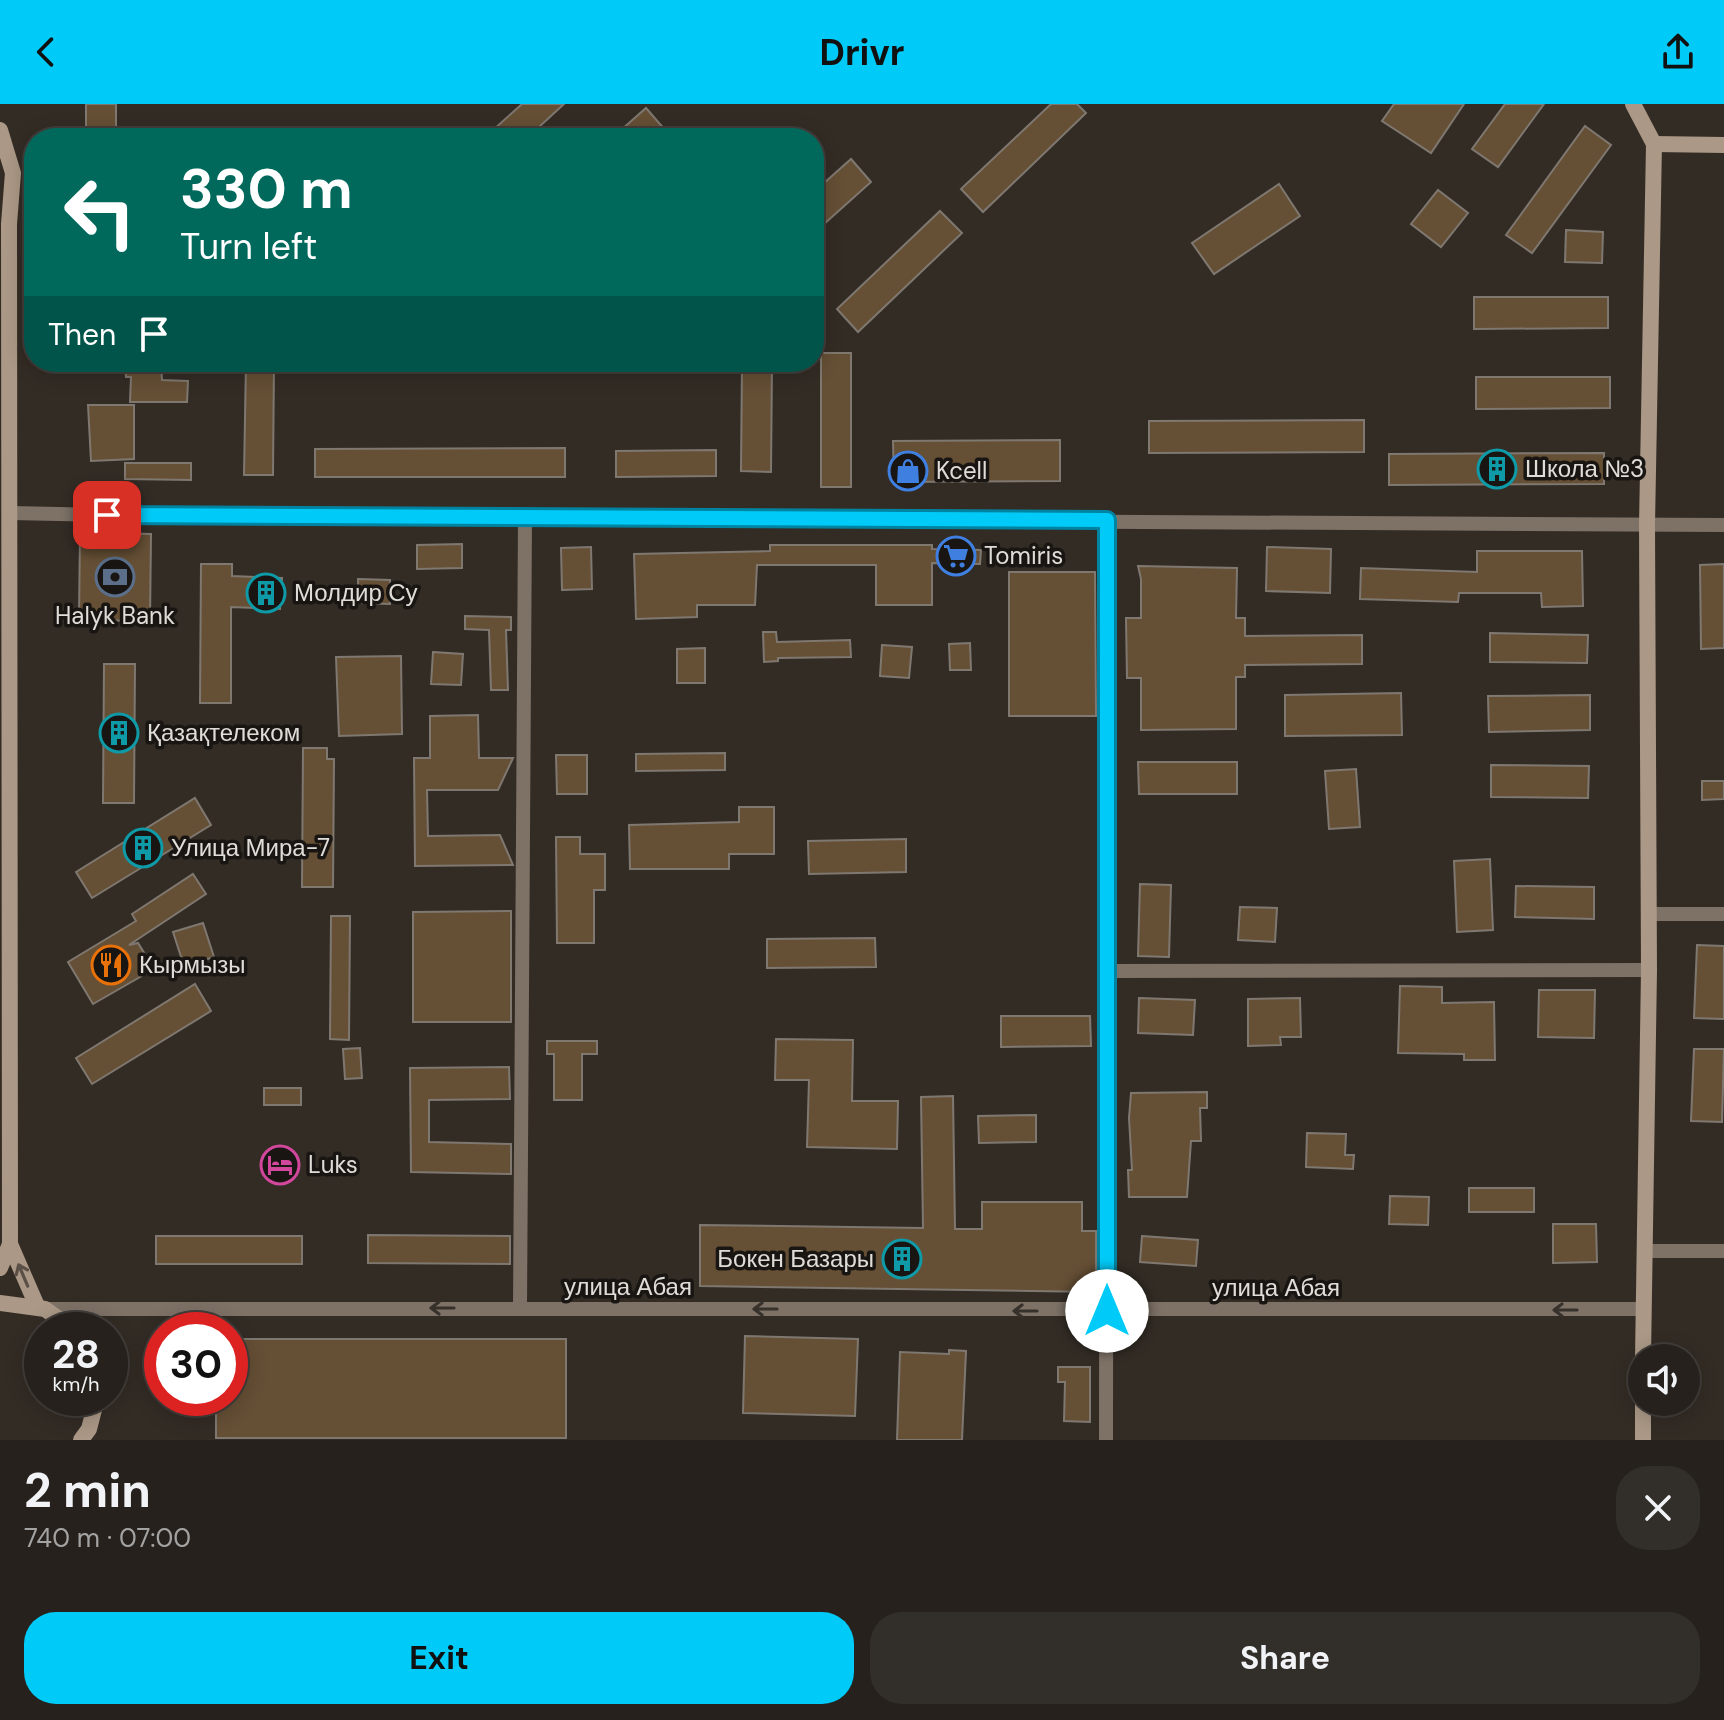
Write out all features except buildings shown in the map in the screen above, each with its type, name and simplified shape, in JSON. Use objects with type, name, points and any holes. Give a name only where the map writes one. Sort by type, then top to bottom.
[{"type":"street","points":[[1633,104],[1654,144],[1647,525],[1649,970],[1643,1344]]},
{"type":"street","points":[[0,130],[13,173],[9,224],[5,429],[11,513],[10,1244],[0,1268]]},
{"type":"street","points":[[1654,144],[1724,145]]},
{"type":"street","points":[[11,513],[1724,525]]},
{"type":"street","points":[[520,1308],[525,518]]},
{"type":"street","points":[[1106,1440],[1107,520]]},
{"type":"street","points":[[1649,914],[1724,914]]},
{"type":"street","points":[[1106,971],[1649,970]]},
{"type":"street","points":[[10,1244],[41,1307],[48,1312]]},
{"type":"street","points":[[1646,1251],[1724,1251]]},
{"type":"street","points":[[0,1303],[41,1307]]},
{"type":"street","name":"улица Абая","points":[[41,1307],[1107,1311],[1643,1309]]},
{"type":"street","points":[[81,1440],[89,1429],[92,1416]]},
{"type":"street","points":[[1643,1416],[1643,1440]]},
{"type":"place","name":"Школа №3","points":[[1497,469]]},
{"type":"place","name":"Kcell","points":[[908,471]]},
{"type":"place","name":"Tomiris","points":[[956,556]]},
{"type":"place","name":"Halyk Bank","points":[[115,577]]},
{"type":"place","name":"Молдир Су","points":[[266,593]]},
{"type":"place","name":"Қазақтелеком","points":[[119,733]]},
{"type":"place","name":"Улица Мира-7","points":[[143,848]]},
{"type":"place","name":"Кырмызы","points":[[111,965]]},
{"type":"place","name":"Luks","points":[[280,1165]]},
{"type":"place","name":"Бокен Базары","points":[[902,1259]]},
{"type":"route","points":[[107,515],[1107,520],[1107,1311]]}]
